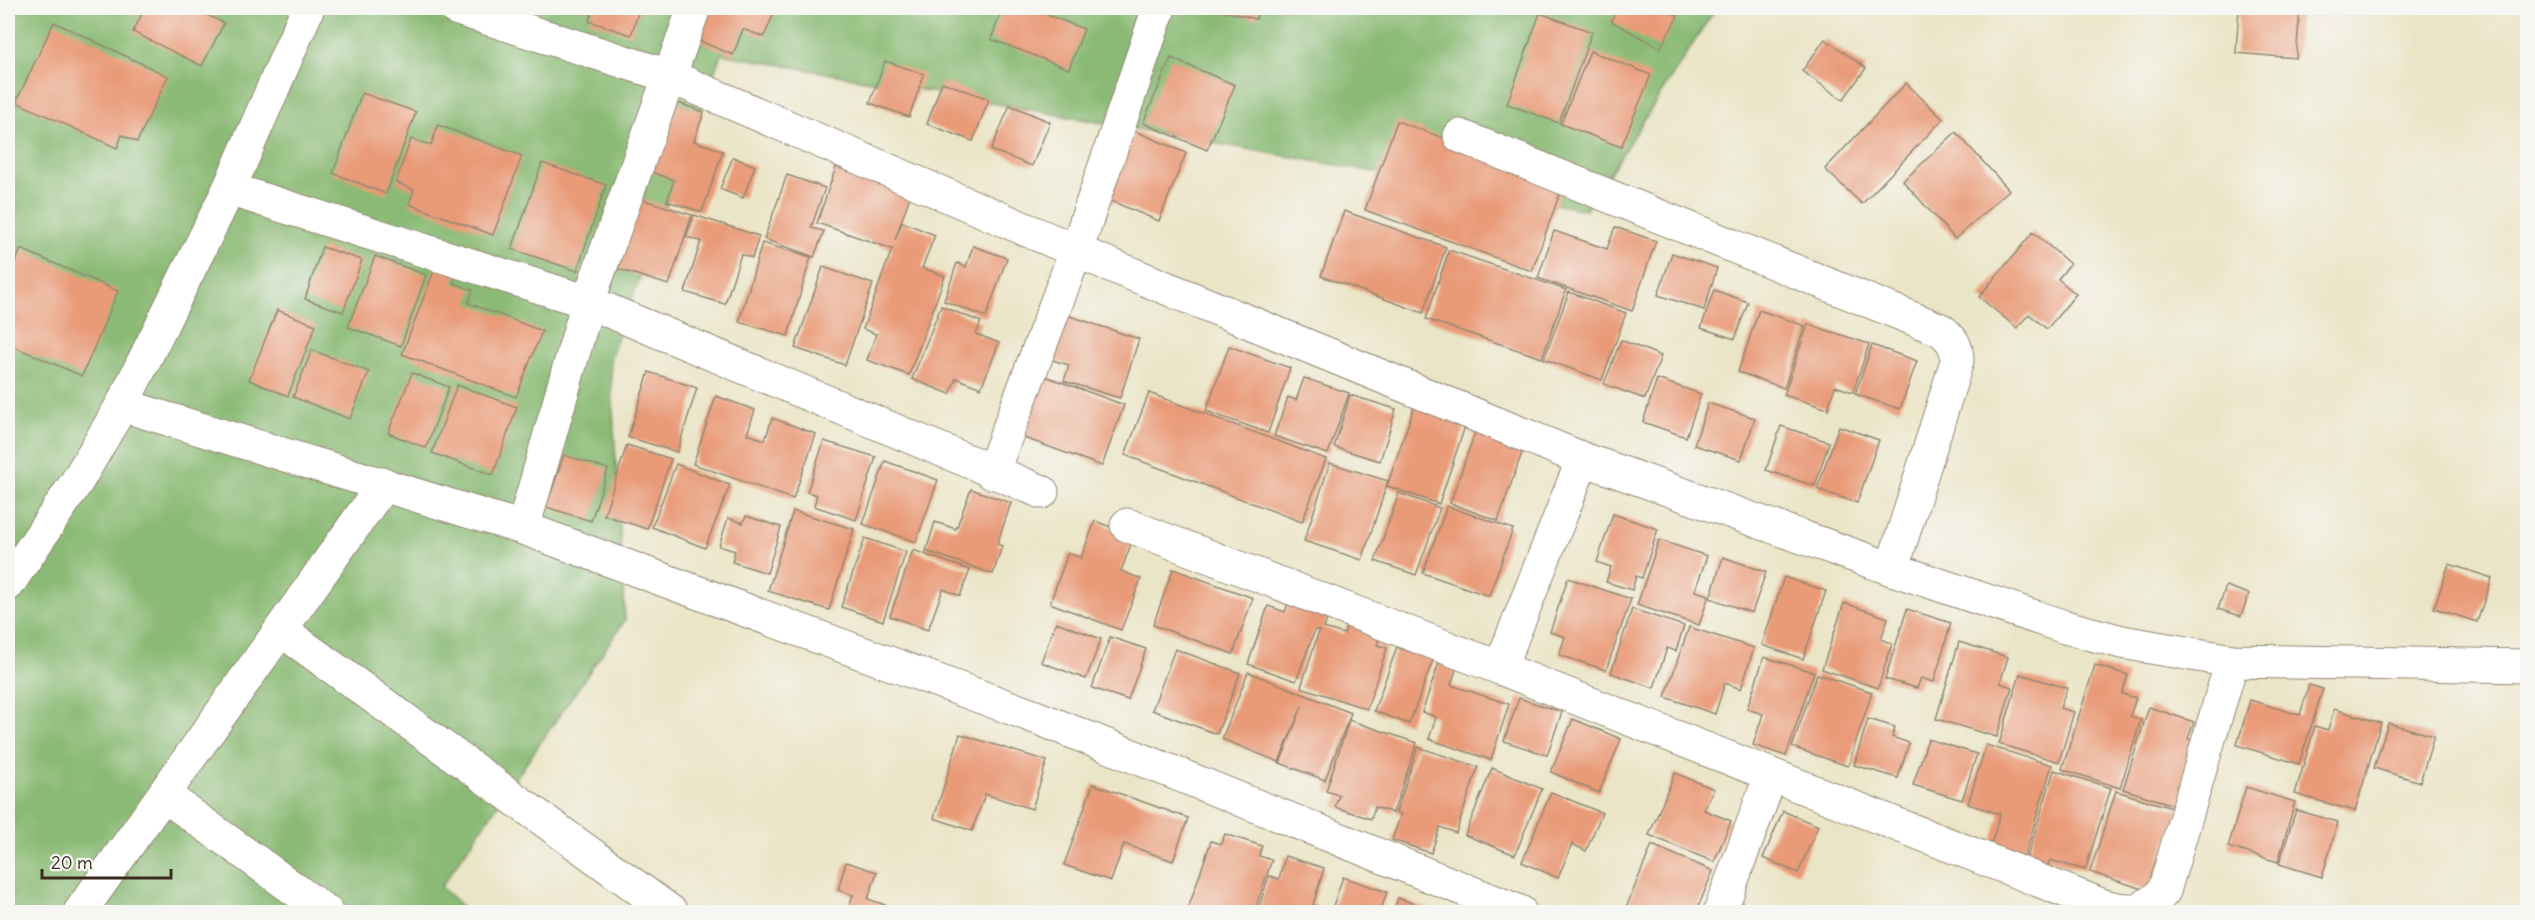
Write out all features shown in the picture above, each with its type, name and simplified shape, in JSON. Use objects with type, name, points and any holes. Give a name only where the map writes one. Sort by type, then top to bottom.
[{"type":"street","points":[[8,584],[76,483],[122,405],[229,189],[308,8]]},
{"type":"street","points":[[456,8],[669,76],[1076,251],[1583,459],[1892,569],[2065,627],[2122,642],[2232,661],[2528,666]]},
{"type":"street","points":[[523,528],[588,302],[694,8]]},
{"type":"street","points":[[992,473],[1076,251],[1153,9]]},
{"type":"street","points":[[1460,136],[1941,330],[1956,344],[1957,361],[1892,569]]},
{"type":"street","points":[[229,189],[588,302],[1042,492]]},
{"type":"street","points":[[122,405],[523,528],[1038,718],[1520,912]]},
{"type":"street","points":[[1500,668],[1583,459]]},
{"type":"street","points":[[80,912],[384,484]]},
{"type":"street","points":[[1126,525],[1500,668],[2118,911],[2138,910],[2152,903],[2164,891],[2232,661]]},
{"type":"street","points":[[281,630],[670,912]]},
{"type":"street","points":[[1720,912],[1771,775]]},
{"type":"street","points":[[164,795],[326,912]]},
{"type":"green space","points":[[8,8],[1716,8],[1586,210],[721,54],[610,359],[625,620],[441,887],[468,912],[8,912]]},
{"type":"building","points":[[145,8],[198,8],[197,10],[224,23],[202,66],[133,32]]},
{"type":"building","points":[[594,8],[640,8],[631,35],[589,21]]},
{"type":"building","points":[[707,8],[776,8],[764,37],[743,29],[733,55],[695,39]]},
{"type":"building","points":[[1003,8],[1029,8],[1084,29],[1069,69],[991,39]]},
{"type":"building","points":[[1212,8],[1259,8],[1256,19]]},
{"type":"building","points":[[1618,8],[1663,8],[1678,16],[1660,48],[1611,21]]},
{"type":"building","points":[[2239,8],[2300,8],[2296,58],[2236,53]]},
{"type":"building","points":[[1540,13],[1592,32],[1559,123],[1507,104]]},
{"type":"building","points":[[54,22],[168,76],[137,142],[122,135],[117,148],[16,102]]},
{"type":"building","points":[[1825,39],[1866,68],[1843,100],[1802,71]]},
{"type":"building","points":[[1590,51],[1651,75],[1621,147],[1561,124]]},
{"type":"building","points":[[1171,58],[1235,85],[1207,150],[1143,123]]},
{"type":"building","points":[[885,61],[924,74],[909,117],[870,103]]},
{"type":"building","points":[[942,82],[989,99],[973,141],[927,124]]},
{"type":"building","points":[[1906,83],[1943,119],[1862,204],[1825,169]]},
{"type":"building","points":[[362,93],[416,112],[386,194],[333,173]]},
{"type":"building","points":[[675,102],[704,112],[694,141],[723,151],[702,212],[667,201],[674,180],[651,172]]},
{"type":"building","points":[[1010,105],[1050,122],[1032,166],[991,150]]},
{"type":"building","points":[[1397,121],[1564,182],[1532,271],[1365,210]]},
{"type":"building","points":[[438,125],[522,156],[493,235],[409,204],[414,190],[396,182],[411,139],[431,145]]},
{"type":"building","points":[[1135,131],[1186,153],[1159,221],[1106,199]]},
{"type":"building","points":[[1956,132],[2009,190],[1955,239],[1903,181]]},
{"type":"building","points":[[733,157],[755,166],[743,198],[720,189]]},
{"type":"building","points":[[542,163],[606,185],[577,271],[512,249]]},
{"type":"building","points":[[836,167],[911,193],[895,240],[902,222],[935,235],[922,268],[945,276],[909,375],[867,360],[876,334],[863,329],[892,249],[817,223]]},
{"type":"building","points":[[787,175],[825,188],[811,228],[824,231],[814,257],[764,239]]},
{"type":"building","points":[[641,199],[692,215],[669,285],[618,269]]},
{"type":"building","points":[[1344,211],[1446,247],[1423,313],[1321,276]]},
{"type":"building","points":[[694,215],[759,236],[752,258],[741,254],[725,304],[685,292],[701,241],[686,237]]},
{"type":"building","points":[[1615,227],[1656,241],[1632,311],[1538,278],[1554,231],[1607,249]]},
{"type":"building","points":[[2033,232],[2070,264],[2058,279],[2076,294],[2047,329],[2029,314],[2017,328],[1979,297]]},
{"type":"building","points":[[762,243],[811,257],[788,336],[739,322]]},
{"type":"building","points":[[973,246],[1007,258],[986,317],[944,301],[957,263],[966,267]]},
{"type":"building","points":[[322,247],[362,260],[343,312],[305,299]]},
{"type":"building","points":[[21,249],[118,291],[82,376],[8,344],[8,280]]},
{"type":"building","points":[[1449,250],[1566,290],[1542,358],[1426,319]]},
{"type":"building","points":[[1672,253],[1717,268],[1704,310],[1658,295]]},
{"type":"building","points":[[375,256],[426,275],[401,346],[348,327]]},
{"type":"building","points":[[437,263],[458,271],[453,283],[473,290],[468,303],[542,331],[516,397],[402,354]]},
{"type":"building","points":[[823,267],[873,284],[845,365],[795,348]]},
{"type":"building","points":[[1714,290],[1748,302],[1735,339],[1701,328]]},
{"type":"building","points":[[1569,292],[1626,313],[1602,380],[1544,359]]},
{"type":"building","points":[[941,306],[981,322],[976,334],[999,343],[981,388],[956,378],[950,394],[912,379]]},
{"type":"building","points":[[277,310],[316,325],[288,396],[249,380]]},
{"type":"building","points":[[1759,310],[1805,326],[1784,388],[1738,372]]},
{"type":"building","points":[[1058,312],[1139,339],[1120,398],[1064,381],[1069,365],[1043,357]]},
{"type":"building","points":[[1808,324],[1869,344],[1853,392],[1835,386],[1828,409],[1784,395]]},
{"type":"building","points":[[1621,340],[1661,356],[1645,399],[1604,384]]},
{"type":"building","points":[[1872,345],[1917,361],[1900,409],[1855,394]]},
{"type":"building","points":[[1229,346],[1290,368],[1268,433],[1206,411]]},
{"type":"building","points":[[312,350],[369,372],[350,419],[293,397]]},
{"type":"building","points":[[649,372],[697,388],[677,452],[628,437]]},
{"type":"building","points":[[412,373],[449,387],[426,448],[388,433]]},
{"type":"building","points":[[1042,375],[1124,405],[1102,466],[1019,436]]},
{"type":"building","points":[[1304,378],[1349,393],[1328,454],[1274,436],[1288,397],[1296,400]]},
{"type":"building","points":[[1657,379],[1701,394],[1686,437],[1643,422]]},
{"type":"building","points":[[457,385],[517,407],[493,475],[432,453]]},
{"type":"building","points":[[1149,393],[1326,459],[1302,522],[1125,455]]},
{"type":"building","points":[[1350,395],[1396,409],[1380,461],[1334,447]]},
{"type":"building","points":[[1418,395],[1467,420],[1439,504],[1387,486]]},
{"type":"building","points":[[716,396],[755,410],[747,434],[765,440],[772,418],[816,434],[793,499],[693,464]]},
{"type":"building","points":[[1708,403],[1755,418],[1741,460],[1694,445]]},
{"type":"building","points":[[1781,426],[1829,442],[1815,486],[1766,470]]},
{"type":"building","points":[[1839,426],[1879,440],[1857,503],[1817,489]]},
{"type":"building","points":[[1477,427],[1525,444],[1498,521],[1450,503]]},
{"type":"building","points":[[824,441],[876,457],[856,520],[814,506],[817,495],[807,492]]},
{"type":"building","points":[[627,445],[671,459],[647,529],[604,515]]},
{"type":"building","points":[[564,455],[608,469],[591,521],[546,507]]},
{"type":"building","points":[[885,461],[938,480],[916,542],[863,524]]},
{"type":"building","points":[[1330,463],[1388,481],[1362,560],[1304,541]]},
{"type":"building","points":[[676,464],[730,485],[705,548],[652,527]]},
{"type":"building","points":[[971,489],[1011,503],[997,544],[1002,546],[993,574],[926,551],[935,522],[956,529]]},
{"type":"building","points":[[1399,493],[1440,508],[1416,575],[1375,561]]},
{"type":"building","points":[[1447,506],[1513,529],[1489,596],[1423,573]]},
{"type":"building","points":[[793,511],[854,529],[829,610],[768,591]]},
{"type":"building","points":[[1613,514],[1658,529],[1642,578],[1636,576],[1632,590],[1606,582],[1611,567],[1597,562]]},
{"type":"building","points":[[746,516],[781,527],[767,573],[732,562],[735,551],[719,546],[728,518],[743,523]]},
{"type":"building","points":[[1095,521],[1134,536],[1121,571],[1141,579],[1121,630],[1050,603],[1068,553],[1081,558]]},
{"type":"building","points":[[865,538],[906,552],[883,621],[841,607]]},
{"type":"building","points":[[1659,540],[1707,556],[1695,591],[1709,595],[1699,625],[1637,605]]},
{"type":"building","points":[[913,550],[970,570],[960,596],[943,589],[928,630],[890,616]]},
{"type":"building","points":[[1723,557],[1766,572],[1752,613],[1710,598]]},
{"type":"building","points":[[2449,564],[2492,578],[2477,622],[2434,608]]},
{"type":"building","points":[[1173,569],[1253,598],[1233,654],[1153,625]]},
{"type":"building","points":[[1784,577],[1826,591],[1803,659],[1762,645]]},
{"type":"building","points":[[1568,578],[1631,599],[1606,670],[1559,655],[1565,637],[1550,632]]},
{"type":"building","points":[[2226,586],[2249,594],[2241,616],[2218,609]]},
{"type":"building","points":[[1291,594],[1331,608],[1324,628],[1344,634],[1350,616],[1383,627],[1377,645],[1387,648],[1367,709],[1301,687],[1319,631],[1315,630],[1296,681],[1248,664],[1268,606],[1285,612]]},
{"type":"building","points":[[1844,603],[1888,618],[1881,639],[1892,644],[1878,688],[1822,669]]},
{"type":"building","points":[[1632,609],[1684,626],[1676,651],[1667,648],[1654,688],[1611,673]]},
{"type":"building","points":[[1907,609],[1951,623],[1934,682],[1921,678],[1917,688],[1885,679]]},
{"type":"building","points":[[1056,622],[1101,639],[1086,679],[1041,662]]},
{"type":"building","points":[[1689,627],[1754,648],[1741,689],[1725,683],[1715,714],[1665,697]]},
{"type":"building","points":[[1110,637],[1146,649],[1128,700],[1092,688]]},
{"type":"building","points":[[1959,642],[2008,657],[2000,683],[2012,687],[1997,737],[1936,719]]},
{"type":"building","points":[[1397,647],[1433,660],[1409,724],[1374,711]]},
{"type":"building","points":[[1175,649],[1240,673],[1217,734],[1152,710]]},
{"type":"building","points":[[1443,651],[1460,657],[1451,685],[1509,704],[1491,760],[1429,739],[1436,717],[1422,712]]},
{"type":"building","points":[[1764,657],[1814,672],[1786,756],[1753,745],[1763,714],[1747,709]]},
{"type":"building","points":[[2095,665],[2128,675],[2122,694],[2136,698],[2130,716],[2141,720],[2120,788],[2062,769]]},
{"type":"building","points":[[1248,672],[1351,713],[1325,780],[1280,763],[1302,706],[1279,762],[1222,739]]},
{"type":"building","points":[[1817,674],[1872,692],[1848,766],[1792,747]]},
{"type":"building","points":[[2020,674],[2067,688],[2060,708],[2074,712],[2059,762],[1999,744]]},
{"type":"building","points":[[2309,685],[2323,689],[2299,764],[2237,745],[2250,700],[2300,715]]},
{"type":"building","points":[[1519,698],[1562,712],[1547,755],[1504,741]]},
{"type":"building","points":[[2149,707],[2194,722],[2188,739],[2199,743],[2180,807],[2123,789]]},
{"type":"building","points":[[2334,709],[2381,723],[2355,811],[2295,794],[2315,726],[2328,730]]},
{"type":"building","points":[[1573,719],[1621,739],[1599,793],[1551,772]]},
{"type":"building","points":[[1868,719],[1895,727],[1892,737],[1909,743],[1898,778],[1854,765]]},
{"type":"building","points":[[1349,720],[1417,743],[1393,813],[1375,807],[1371,819],[1335,807],[1339,795],[1326,791]]},
{"type":"building","points":[[2388,723],[2434,736],[2420,782],[2374,768]]},
{"type":"building","points":[[960,734],[1047,761],[1032,809],[985,794],[972,831],[934,818]]},
{"type":"building","points":[[1928,739],[1977,754],[1962,800],[1913,785]]},
{"type":"building","points":[[1986,745],[2052,765],[2023,862],[1989,851],[2000,814],[1968,804]]},
{"type":"building","points":[[1418,747],[1478,767],[1456,833],[1440,827],[1431,853],[1392,840],[1401,814],[1396,812]]},
{"type":"building","points":[[1492,768],[1542,789],[1515,855],[1465,835]]},
{"type":"building","points":[[2054,770],[2111,788],[2085,870],[2050,860],[2046,870],[2025,864]]},
{"type":"building","points":[[1675,773],[1714,789],[1704,810],[1731,821],[1714,862],[1649,835]]},
{"type":"building","points":[[1093,784],[1188,818],[1173,861],[1124,844],[1111,881],[1064,865]]},
{"type":"building","points":[[2246,787],[2295,802],[2278,862],[2228,847]]},
{"type":"building","points":[[2116,791],[2179,810],[2149,891],[2090,872]]},
{"type":"building","points":[[1551,792],[1602,813],[1586,851],[1572,844],[1558,878],[1522,862]]},
{"type":"building","points":[[2296,810],[2338,822],[2322,877],[2279,864]]},
{"type":"building","points":[[1783,811],[1818,826],[1798,873],[1763,858]]},
{"type":"building","points":[[1225,834],[1262,846],[1259,856],[1272,860],[1254,912],[1187,912],[1211,841],[1221,844]]},
{"type":"building","points":[[1652,845],[1713,871],[1696,912],[1632,912],[1625,910]]},
{"type":"building","points":[[1285,856],[1324,868],[1313,905],[1323,908],[1322,912],[1257,912],[1269,876],[1279,879]]},
{"type":"building","points":[[846,862],[877,872],[868,899],[885,905],[883,912],[847,912],[853,895],[838,890]]},
{"type":"building","points":[[1343,877],[1387,892],[1380,912],[1331,912]]},
{"type":"building","points":[[1398,898],[1437,912],[1393,912]]}]
